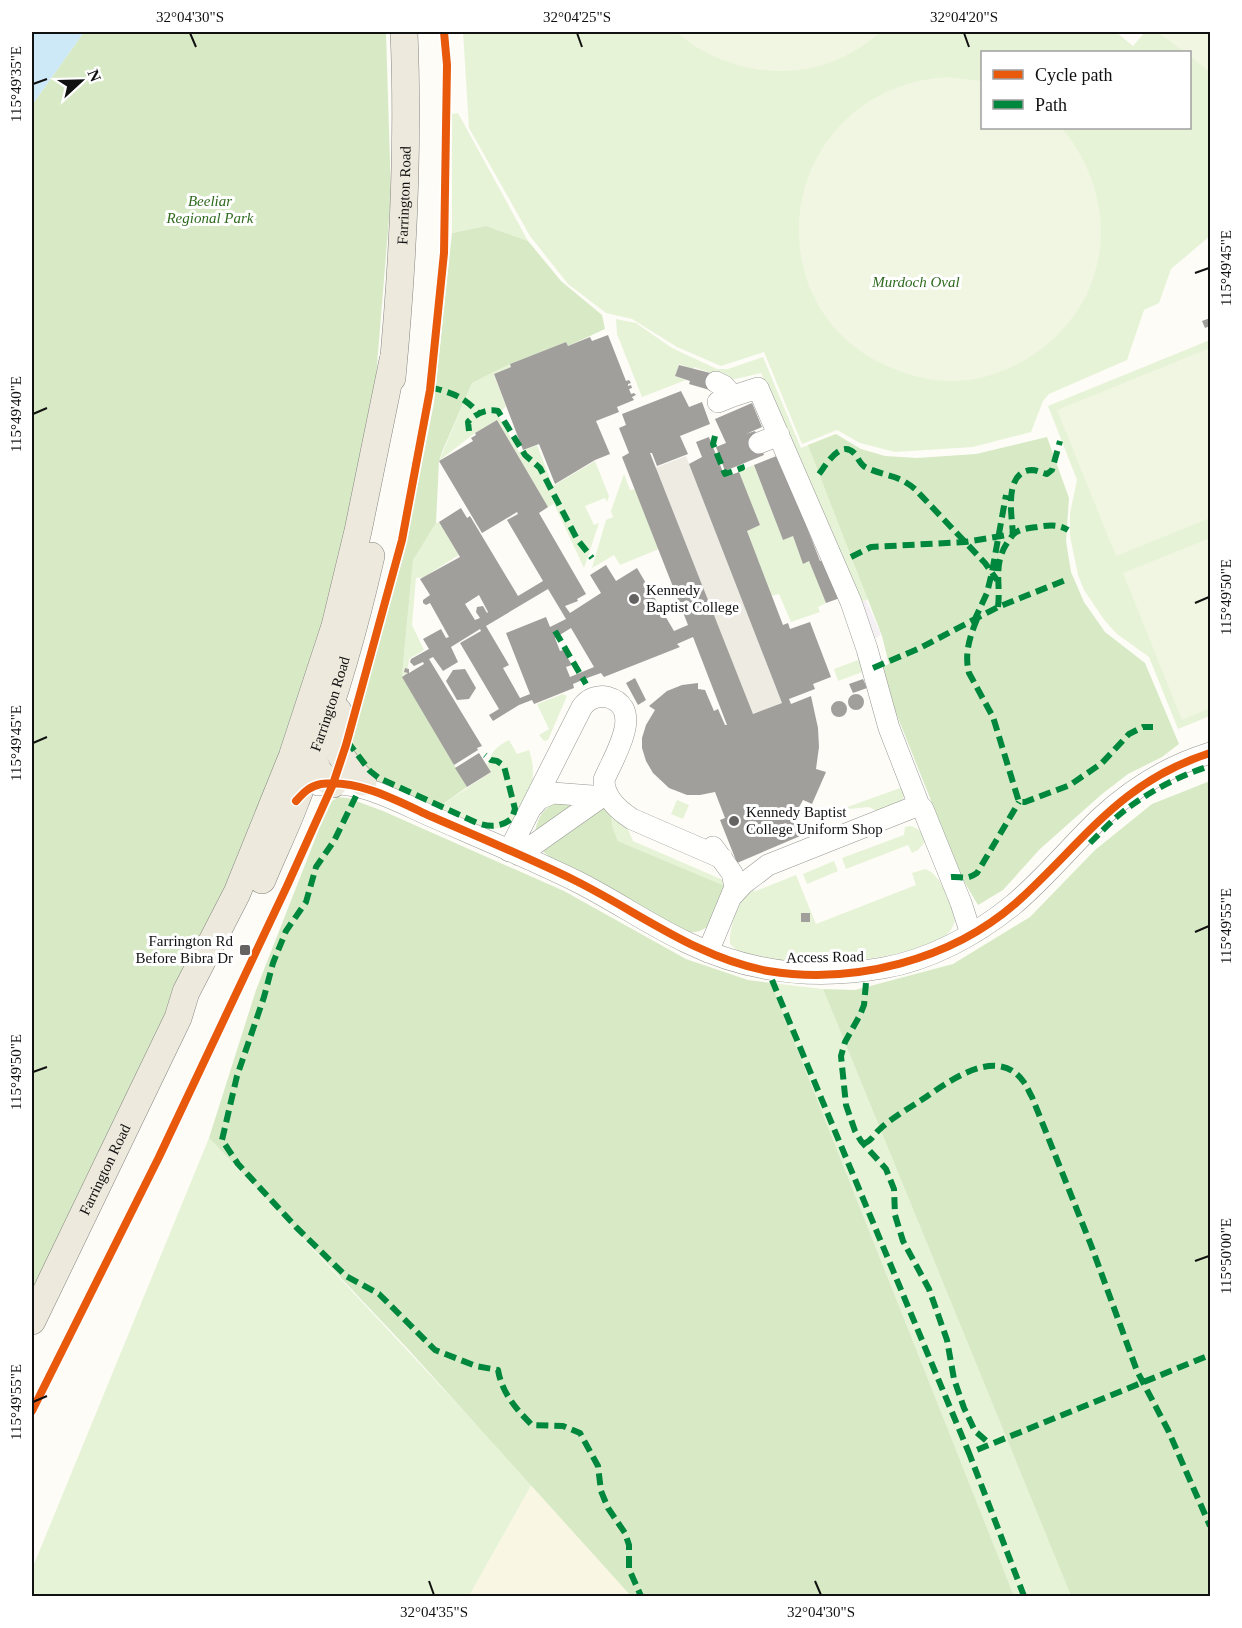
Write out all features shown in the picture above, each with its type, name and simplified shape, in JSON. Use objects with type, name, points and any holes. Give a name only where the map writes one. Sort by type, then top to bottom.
[{"type":"main road","name":"Farrington Road","points":[[178,1018],[200,994],[252,902],[296,801],[324,767],[344,661],[375,539],[401,269],[405,162],[404,32]]},
{"type":"main road","name":"Farrington Road","points":[[32,1321],[178,1018],[186,993],[237,893],[292,757],[335,626],[358,531],[393,360]]},
{"type":"main road","points":[[368,786],[350,769],[339,753],[333,730],[364,625],[377,568],[379,553],[375,539]]},
{"type":"main road","points":[[322,663],[306,727],[306,741],[324,767]]},
{"type":"main road","points":[[230,904],[237,901],[245,891],[298,763],[306,757],[324,767]]},
{"type":"street","points":[[722,394],[758,388],[769,439],[851,602],[867,648],[889,728],[961,903],[971,934]]},
{"type":"street","points":[[514,853],[554,759],[557,735],[564,714],[574,698],[588,688],[604,685],[614,688],[631,702],[635,716],[627,760],[620,774],[611,783],[609,797]]},
{"type":"street","name":"Access Road","points":[[324,767],[339,766],[368,786],[578,882],[708,952],[768,971],[801,974],[854,972],[903,964],[949,946],[971,934],[1014,904],[1096,822],[1127,795],[1176,766],[1210,753]]},
{"type":"street","points":[[533,806],[539,799],[553,793],[609,797],[710,842],[734,878],[735,887],[708,952]]},
{"type":"street","points":[[514,853],[609,797]]},
{"type":"street","points":[[732,896],[743,884],[772,863],[919,805]]},
{"type":"shaded area","points":[[686,456],[782,703],[753,714],[655,468]]},
{"type":"shaded area","points":[[866,600],[881,635],[871,641],[857,604]]},
{"type":"shaded area","points":[[532,1484],[638,1596],[469,1596]]},
{"type":"green space","name":"Beeliar Regional Park","points":[[84,32],[386,32],[391,194],[374,402],[329,623],[252,837],[32,1291],[32,105]]},
{"type":"green space","name":"Murdoch Oval","points":[[463,32],[1116,32],[1133,46],[1145,32],[1210,32],[1210,236],[1171,269],[1159,303],[1144,310],[1127,360],[1049,394],[1043,401],[1031,432],[973,447],[895,452],[860,443],[837,430],[802,444],[764,352],[721,366],[677,347],[632,319],[606,313],[568,284],[530,236],[469,128]]},
{"type":"green space","points":[[676,32],[880,32],[857,50],[832,62],[806,69],[778,71],[751,68],[725,61],[699,49]]},
{"type":"green space","points":[[1162,32],[1210,32],[1210,72],[1191,57],[1191,51],[1184,51],[1160,34]]},
{"type":"green space","points":[[947,77],[981,81],[981,129],[1063,129],[1085,164],[1093,184],[1101,225],[1100,247],[1089,289],[1072,318],[1050,342],[1024,361],[1009,368],[983,377],[961,381],[927,379],[905,373],[853,346],[819,306],[801,259],[800,210],[815,162],[845,121],[889,91]]},
{"type":"green space","points":[[458,113],[528,241],[486,226],[452,233],[452,114]]},
{"type":"green space","points":[[486,226],[528,241],[561,281],[602,315],[605,329],[568,346],[566,342],[510,364],[472,383],[442,452],[439,461],[436,523],[413,560],[402,676],[467,787],[436,809],[373,780],[357,766],[350,743],[404,554],[434,403],[452,233]]},
{"type":"green space","points":[[616,319],[636,323],[672,348],[717,369],[728,369],[763,357],[801,448],[836,434],[868,599],[857,604],[799,455],[788,436],[761,373],[731,380],[679,364],[675,376],[686,380],[642,397],[617,334]]},
{"type":"green space","points":[[1210,340],[1210,716],[1178,729],[1149,657],[1117,634],[1105,621],[1084,590],[1078,575],[1070,536],[1070,513],[1077,480],[1048,406]]},
{"type":"green space","points":[[1210,348],[1210,518],[1116,556],[1057,410]]},
{"type":"green space","points":[[510,364],[511,367],[494,375],[506,406],[498,415],[519,452],[537,445],[553,486],[595,461],[609,496],[607,502],[605,498],[585,506],[594,525],[599,523],[584,568],[554,504],[548,507],[497,420],[475,433],[439,461],[472,383]]},
{"type":"green space","points":[[836,434],[861,449],[885,456],[917,458],[976,454],[1047,437],[1069,498],[1066,541],[1071,572],[1084,602],[1105,632],[1145,663],[1179,744],[1162,757],[1128,774],[1102,794],[1040,849],[1003,890],[978,905],[962,878],[886,688],[880,668],[889,664],[882,636],[808,445]]},
{"type":"green space","points":[[754,465],[783,539],[793,536],[803,563],[809,561],[826,603],[818,607],[820,612],[791,622],[779,594],[771,596],[747,531],[760,525],[738,471]]},
{"type":"green space","points":[[624,474],[630,490],[635,489],[659,549],[620,565],[614,555],[592,568],[606,520],[613,517],[611,511]]},
{"type":"green space","points":[[439,522],[459,555],[424,577],[416,578],[412,625],[424,650],[409,659],[408,668],[404,671],[408,673],[402,677],[413,559],[436,523]]},
{"type":"green space","points":[[1210,538],[1210,708],[1182,720],[1123,573]]},
{"type":"green space","points":[[858,660],[862,661],[865,671],[838,681],[834,669]]},
{"type":"green space","points":[[563,694],[567,696],[548,740],[544,741],[539,735],[549,729],[537,704]]},
{"type":"green space","points":[[509,740],[517,754],[529,750],[533,771],[532,785],[520,810],[511,822],[504,827],[485,828],[436,809],[491,772],[487,765],[491,756],[498,747]]},
{"type":"green space","points":[[1210,781],[1210,1596],[1071,1596],[823,989],[855,990],[953,964],[1030,917],[1095,850],[1152,804]]},
{"type":"green space","points":[[903,787],[905,793],[902,802],[879,812],[869,807],[839,810]]},
{"type":"green space","points":[[338,797],[348,798],[383,811],[564,891],[686,959],[748,980],[771,983],[1014,1596],[631,1596],[407,1348],[209,1138],[256,990],[319,829],[332,801]]},
{"type":"green space","points":[[677,800],[689,805],[683,819],[671,814]]},
{"type":"green space","points":[[557,803],[577,806],[535,831],[542,814],[548,807]]},
{"type":"green space","points":[[598,804],[611,810],[612,826],[618,841],[727,887],[713,919],[707,926],[693,932],[684,930],[541,850]]},
{"type":"green space","points":[[611,810],[625,822],[633,841],[728,884],[706,928],[693,932],[719,884],[618,841],[612,826]]},
{"type":"green space","points":[[909,826],[922,833],[925,842],[918,850],[912,853],[908,845],[846,869],[842,858],[904,835],[905,827]]},
{"type":"green space","points":[[834,861],[838,871],[807,884],[803,874]]},
{"type":"green space","points":[[925,869],[931,872],[941,884],[949,899],[955,921],[947,935],[927,945],[869,959],[802,963],[771,961],[746,955],[730,944],[732,926],[738,908],[748,891],[760,878],[753,892],[796,875],[816,924],[916,885],[912,873]]},
{"type":"green space","points":[[771,983],[823,989],[1071,1596],[1014,1596]]},
{"type":"green space","points":[[209,1138],[532,1484],[469,1596],[32,1596],[32,1569]]},
{"type":"water","points":[[32,32],[84,32],[32,105]]},
{"type":"building","points":[[1210,318],[1210,326],[1205,328],[1202,321]]},
{"type":"building","points":[[608,335],[626,381],[629,380],[631,383],[628,386],[631,385],[632,388],[629,389],[631,394],[636,395],[632,397],[634,400],[617,407],[619,412],[596,421],[610,454],[595,460],[555,484],[539,444],[523,450],[494,374],[511,367],[510,364],[566,342],[568,346],[590,337],[592,341]]},
{"type":"building","points":[[679,365],[718,375],[713,391],[689,384],[690,381],[675,376]]},
{"type":"building","points":[[681,391],[689,407],[702,402],[710,424],[680,436],[688,454],[657,466],[650,453],[753,714],[782,703],[689,464],[702,457],[696,442],[709,437],[725,477],[739,472],[760,525],[747,531],[783,625],[788,623],[790,629],[810,622],[831,677],[813,684],[815,689],[789,699],[791,704],[811,696],[818,728],[819,747],[816,769],[826,772],[812,804],[803,800],[793,818],[812,831],[737,863],[720,820],[725,818],[715,792],[687,795],[669,788],[653,773],[642,748],[646,725],[655,710],[649,706],[667,691],[682,685],[698,683],[698,689],[705,690],[714,711],[718,709],[727,725],[693,637],[677,644],[680,647],[604,677],[601,673],[573,684],[574,688],[534,704],[532,700],[519,705],[493,721],[489,715],[499,709],[460,643],[481,631],[480,629],[451,647],[458,662],[443,671],[433,657],[429,659],[482,746],[454,765],[402,677],[408,673],[404,672],[405,668],[409,669],[409,673],[424,664],[423,662],[414,666],[410,662],[411,659],[429,649],[423,639],[441,629],[446,638],[449,637],[430,603],[426,605],[423,603],[423,600],[430,595],[420,579],[460,557],[439,522],[461,508],[467,518],[470,516],[518,596],[543,581],[507,520],[518,514],[517,512],[482,533],[439,461],[473,441],[471,438],[476,435],[475,433],[497,420],[548,507],[539,513],[586,594],[577,599],[578,601],[565,606],[570,613],[601,593],[590,575],[606,565],[616,581],[637,568],[674,631],[688,625],[622,457],[629,453],[619,428],[626,425],[622,414]],"holes":[[[548,589],[566,619],[550,627],[546,617],[506,633],[530,694],[520,698],[503,668],[509,665],[486,626]],[[479,595],[488,612],[483,606],[477,607],[476,612],[480,618],[475,620],[465,604]],[[571,628],[594,667],[570,677],[566,667],[572,665],[563,650],[560,651],[555,638]]]},
{"type":"building","points":[[752,403],[762,427],[746,434],[755,431],[764,455],[725,471],[716,447],[726,443],[715,419]]},
{"type":"building","points":[[779,455],[820,561],[824,559],[840,598],[826,603],[809,561],[803,564],[793,536],[783,540],[754,465]]},
{"type":"building","points":[[465,669],[476,688],[469,699],[457,700],[446,681],[453,670]]},
{"type":"building","points":[[635,678],[646,700],[638,705],[626,683]]},
{"type":"building","points":[[863,679],[867,688],[853,693],[849,684]]},
{"type":"building","points":[[853,694],[859,694],[864,702],[862,708],[853,710],[848,705],[848,699]]},
{"type":"building","points":[[836,701],[842,701],[847,709],[845,715],[836,717],[831,712],[831,706]]},
{"type":"building","points":[[479,753],[491,772],[467,787],[455,768]]},
{"type":"building","points":[[801,913],[810,913],[810,922],[801,922]]},
{"type":"marked path","points":[[430,387],[457,396],[479,414]]},
{"type":"marked path","points":[[469,431],[468,422],[474,416],[486,411],[498,411],[525,455],[540,468],[577,539],[592,558]]},
{"type":"marked path","points":[[715,436],[713,444],[725,474],[742,468],[741,465]]},
{"type":"marked path","points":[[851,557],[871,547],[965,542],[1013,534],[1011,496],[1017,478],[1023,472],[1036,470],[1047,474],[1052,470],[1060,441]]},
{"type":"marked path","points":[[819,474],[830,459],[844,449],[855,454],[865,467],[903,481],[915,489],[985,563],[997,580]]},
{"type":"marked path","points":[[974,621],[987,593],[1006,495]]},
{"type":"marked path","points":[[998,607],[999,565],[1004,549],[1013,535],[1022,530],[1046,526],[1057,526],[1068,530]]},
{"type":"marked path","points":[[873,668],[920,648],[998,607],[1068,579]]},
{"type":"marked path","points":[[977,619],[967,652],[969,673],[993,717],[1019,802],[1025,802],[1070,785],[1102,763],[1129,734],[1143,727],[1153,727]]},
{"type":"marked path","points":[[555,631],[586,684]]},
{"type":"marked path","points":[[347,741],[370,771],[379,778],[477,823],[490,826],[499,825],[512,818],[515,809],[504,766],[485,755]]},
{"type":"marked path","points":[[1090,843],[1118,816],[1147,795],[1178,778],[1210,766]]},
{"type":"marked path","points":[[356,796],[334,841],[316,867],[306,902],[286,931],[273,963],[237,1076],[222,1140],[238,1164],[297,1228],[346,1276],[379,1294],[435,1350],[476,1366],[498,1370],[510,1400],[532,1425],[563,1426],[580,1433],[598,1466],[601,1491],[608,1508],[625,1533],[629,1545],[629,1569],[641,1596]]},
{"type":"marked path","points":[[951,877],[966,878],[977,873],[1019,802]]},
{"type":"marked path","points":[[772,980],[969,1453]]},
{"type":"marked path","points":[[866,983],[864,1005],[845,1042],[841,1056],[846,1105],[861,1141],[886,1169],[894,1189],[895,1215],[903,1241],[929,1289],[947,1340],[954,1379],[964,1408],[975,1431],[990,1444]]},
{"type":"marked path","points":[[863,1144],[902,1112],[961,1075],[987,1066],[1000,1066],[1012,1071],[1023,1081],[1032,1097],[1091,1245],[1137,1371],[1168,1430],[1210,1526]]},
{"type":"marked path","points":[[1024,1596],[969,1453],[1210,1355]]},
{"type":"cycle path","points":[[32,1411],[159,1157],[287,886],[333,784],[346,745],[402,540],[430,390],[444,253],[447,65],[444,32]]},
{"type":"cycle path","points":[[296,801],[307,790],[321,784],[335,783],[377,792],[576,881],[669,933],[717,956],[768,971],[834,974],[867,971],[900,964],[962,940],[990,923],[1016,903],[1126,797],[1178,765],[1210,753]]},
{"type":"place","name":"Kennedy Baptist College","points":[[634,599]]},
{"type":"place","name":"Kennedy Baptist College Uniform Shop","points":[[734,821]]},
{"type":"place","name":"Farrington Rd Before Bibra Dr","points":[[245,950]]}]
